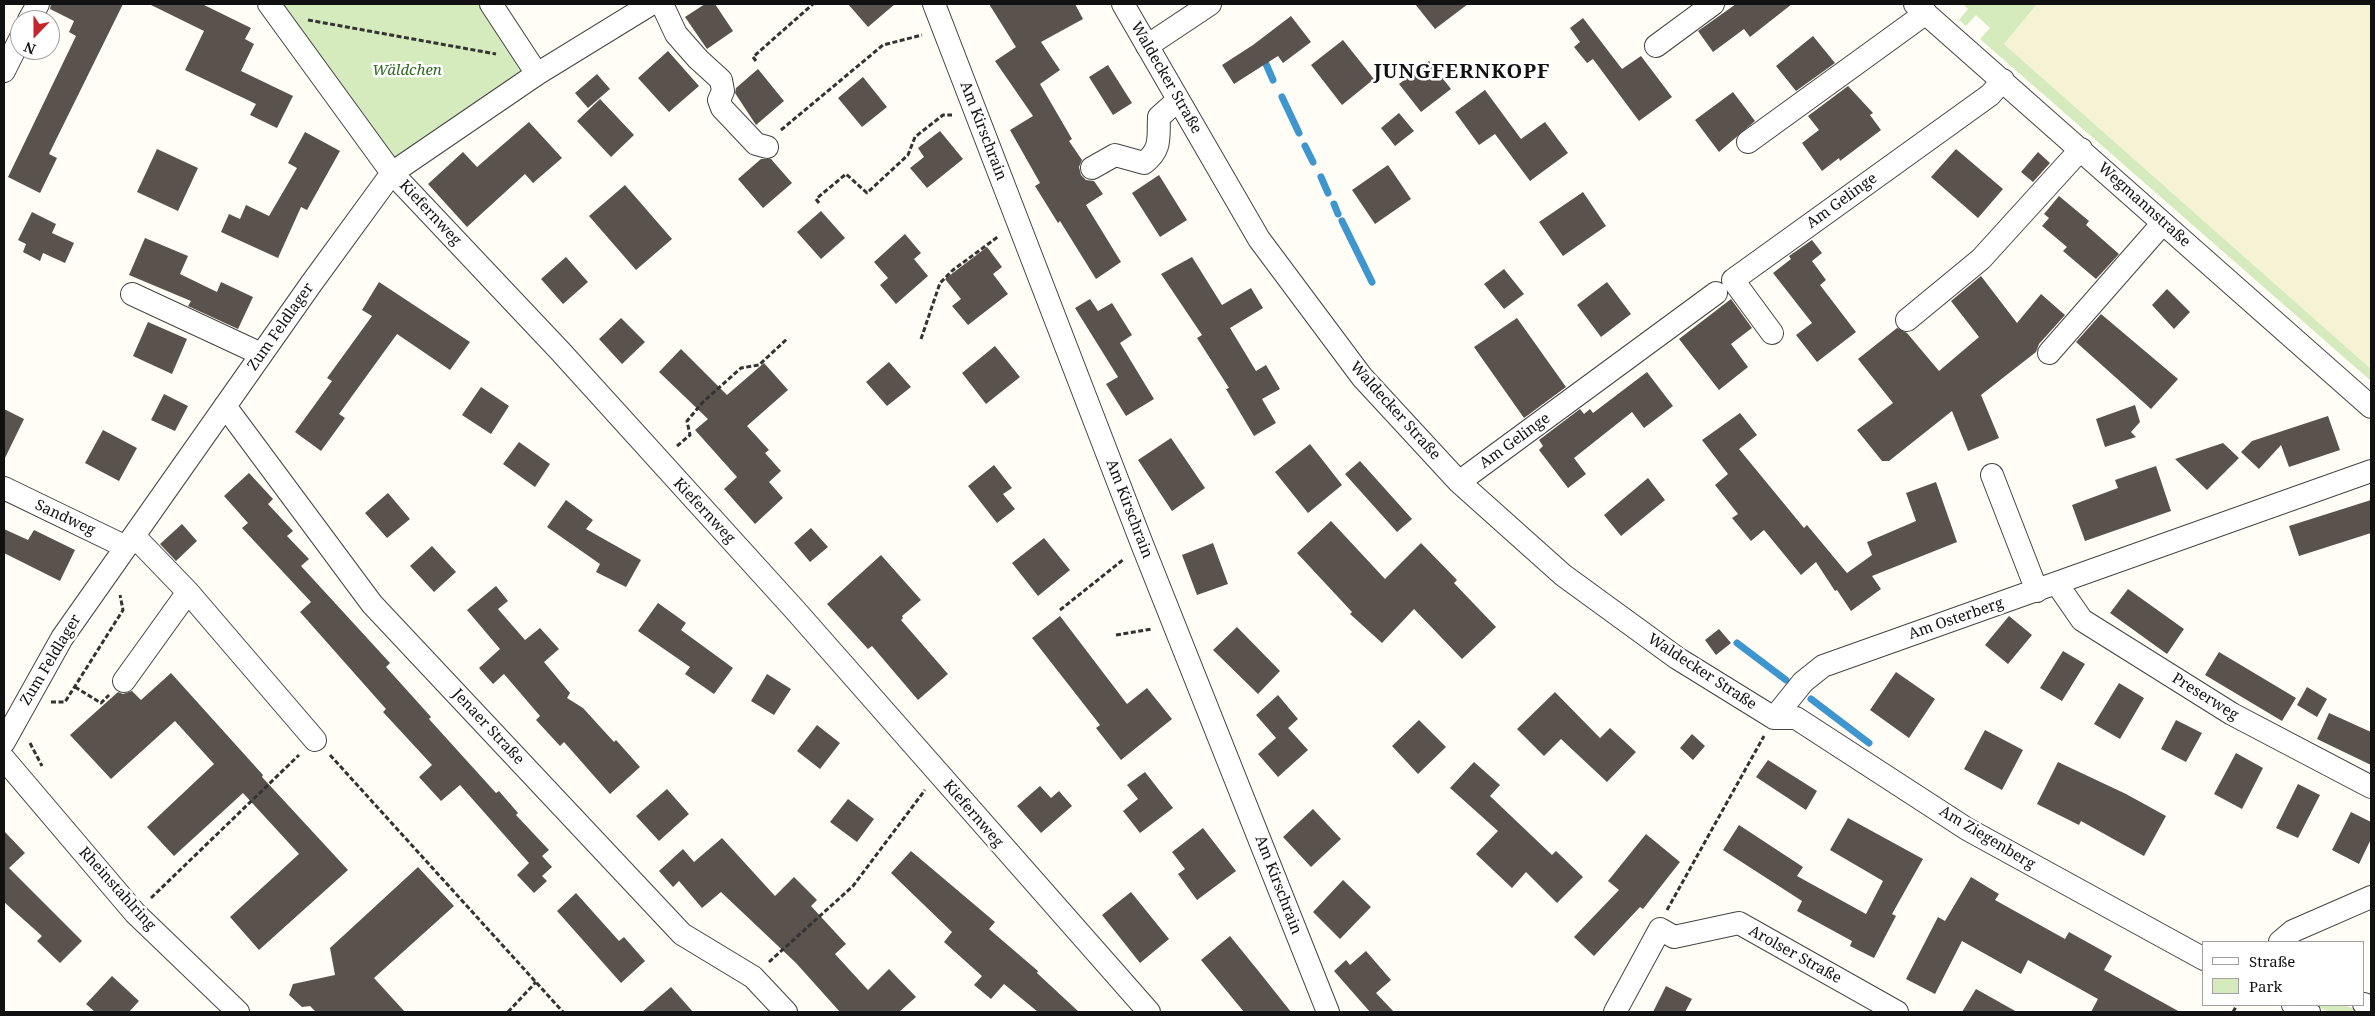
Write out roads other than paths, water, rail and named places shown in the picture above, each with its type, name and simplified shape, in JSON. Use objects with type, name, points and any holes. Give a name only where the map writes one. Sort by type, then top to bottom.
[{"type":"street","points":[[491,4],[537,74]]},
{"type":"street","name":"Zum Feldlager","points":[[4,742],[62,638],[261,354],[392,173],[537,74],[651,4]]},
{"type":"street","points":[[662,4],[676,34],[698,59],[721,80],[723,91],[719,100],[722,108],[756,144],[767,147]]},
{"type":"street","name":"Am Kirschrain","points":[[934,4],[1142,544],[1328,1012]]},
{"type":"street","name":"Waldecker Straße","points":[[1123,4],[1259,239],[1362,377],[1459,482],[1563,575],[1677,658],[1774,718]]},
{"type":"street","points":[[1148,46],[1210,4]]},
{"type":"street","points":[[1656,46],[1713,4]]},
{"type":"street","points":[[1748,142],[1921,8]]},
{"type":"street","name":"Wegmannstraße","points":[[1921,8],[2371,407]]},
{"type":"street","name":"Kiefernweg","points":[[273,9],[392,173],[561,352],[658,462],[795,610],[1149,1012]]},
{"type":"street","points":[[4,71],[10,59]]},
{"type":"street","name":"Am Gelinge","points":[[1772,333],[1733,280],[1990,95],[2002,80]]},
{"type":"street","points":[[1092,168],[1115,154],[1144,163],[1153,156],[1158,147],[1159,118],[1178,100]]},
{"type":"street","points":[[1907,320],[1981,259],[2081,150]]},
{"type":"street","points":[[2049,353],[2164,223]]},
{"type":"street","name":"Am Gelinge","points":[[1459,482],[1716,293]]},
{"type":"street","points":[[132,294],[261,354]]},
{"type":"street","name":"Jenaer Straße","points":[[225,406],[372,604],[682,934],[753,977],[786,1012]]},
{"type":"street","name":"Am Osterberg","points":[[1774,718],[1803,682],[1823,666],[2371,472]]},
{"type":"street","name":"Preserweg","points":[[1992,475],[2047,587],[2082,620],[2232,714],[2371,787]]},
{"type":"street","name":"Sandweg","points":[[4,488],[130,541]]},
{"type":"street","points":[[130,541],[188,592],[315,740]]},
{"type":"street","points":[[124,681],[188,592]]},
{"type":"street","name":"Am Ziegenberg","points":[[1774,718],[1796,718],[1967,829],[2202,959]]},
{"type":"street","name":"Rheinstahlring","points":[[4,759],[135,913],[238,1012]]},
{"type":"street","points":[[2281,941],[2294,930],[2371,897]]},
{"type":"street","name":"Arolser Straße","points":[[1614,1012],[1661,924],[1674,937],[1739,923],[1897,1012]]},
{"type":"street","points":[[2295,1006],[2309,1012]]},
{"type":"waterway","points":[[1266,64],[1273,80]]},
{"type":"waterway","points":[[1282,97],[1299,133]]},
{"type":"waterway","points":[[1305,146],[1313,162]]},
{"type":"waterway","points":[[1321,177],[1328,193]]},
{"type":"waterway","points":[[1334,204],[1338,214]]},
{"type":"waterway","points":[[1342,221],[1372,282]]},
{"type":"waterway","points":[[1737,643],[1786,680]]},
{"type":"waterway","points":[[1811,699],[1869,743]]},
{"type":"district","name":"JUNGFERNKOPF","points":[[1462,72]]},
{"type":"park label","name":"Wäldchen","points":[[407,71]]}]
